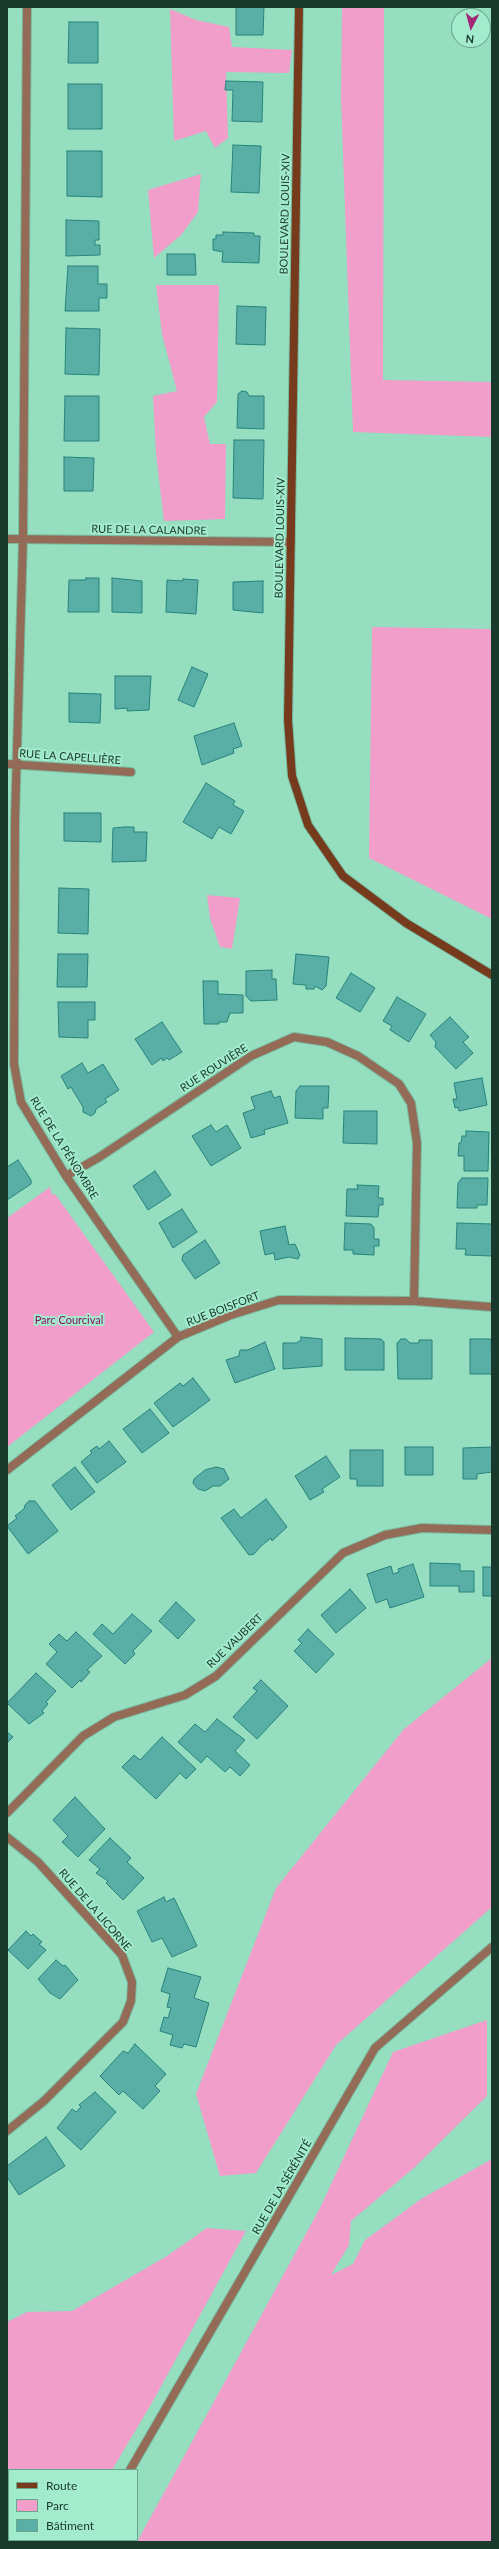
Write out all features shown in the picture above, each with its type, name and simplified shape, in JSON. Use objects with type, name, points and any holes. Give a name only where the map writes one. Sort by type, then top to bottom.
[{"type":"main road","name":"BOULEVARD LOUIS-XIV","points":[[299,7],[288,720],[292,776],[308,825],[343,876],[406,923],[492,975]]},
{"type":"street","name":"RUE DE LA PÉNOMBRE","points":[[27,7],[23,539],[18,764],[10,1004],[14,1064],[22,1102],[66,1176],[178,1338]]},
{"type":"street","name":"RUE DE LA CALANDRE","points":[[7,539],[291,542]]},
{"type":"street","name":"RUE LA CAPELLIÈRE","points":[[7,764],[131,772]]},
{"type":"street","name":"RUE ROUVIÈRE","points":[[66,1176],[98,1158],[251,1056],[294,1037],[326,1042],[358,1056],[400,1084],[411,1103],[417,1143],[414,1301]]},
{"type":"street","name":"RUE BOISFORT","points":[[7,1470],[178,1338],[231,1315],[279,1300],[414,1301],[492,1307]]},
{"type":"street","name":"RUE VAUBERT","points":[[7,1813],[83,1736],[114,1717],[185,1695],[216,1676],[343,1552],[385,1535],[422,1528],[492,1530]]},
{"type":"street","name":"RUE DE LA LICORNE","points":[[7,1837],[38,1862],[122,1955],[132,1982],[132,2001],[123,2022],[44,2101],[7,2131]]},
{"type":"street","name":"RUE DE LA SÉRÉNITÉ","points":[[131,2469],[375,2048],[492,1947]]},
{"type":"green space","points":[[342,7],[384,7],[383,380],[492,382],[492,437],[353,432],[341,97]]},
{"type":"green space","points":[[170,9],[196,20],[229,27],[232,47],[292,50],[289,73],[226,72],[228,138],[215,148],[206,131],[174,141]]},
{"type":"green space","points":[[201,174],[198,212],[181,235],[154,258],[148,190]]},
{"type":"green space","points":[[156,285],[219,285],[217,402],[204,417],[210,444],[226,444],[225,519],[164,521],[156,454],[153,396],[177,391],[162,334]]},
{"type":"green space","points":[[372,627],[492,629],[492,919],[369,858]]},
{"type":"green space","points":[[207,895],[240,898],[232,949],[220,947],[210,918]]},
{"type":"green space","name":"Parc Courcival","points":[[50,1187],[52,1195],[55,1194],[154,1332],[7,1447],[7,1218]]},
{"type":"green space","points":[[492,1658],[492,1907],[336,2045],[256,2173],[220,2176],[196,2094],[276,1888],[404,1729]]},
{"type":"green space","points":[[487,2020],[487,2096],[415,2167],[351,2221],[349,2245],[331,2275],[353,2264],[365,2240],[421,2199],[492,2159],[492,2542],[137,2542],[320,2208],[393,2052]]},
{"type":"green space","points":[[207,2228],[246,2231],[153,2401],[113,2469],[8,2469],[7,2479],[7,2322],[27,2312],[72,2311],[167,2256]]},
{"type":"building","points":[[236,7],[264,7],[263,35],[236,35]]},
{"type":"building","points":[[69,22],[98,22],[98,63],[68,63]]},
{"type":"building","points":[[226,81],[263,82],[262,122],[232,121],[233,90],[225,90]]},
{"type":"building","points":[[68,84],[102,84],[102,129],[68,129]]},
{"type":"building","points":[[233,145],[261,146],[259,193],[231,192]]},
{"type":"building","points":[[67,151],[102,151],[102,197],[67,196]]},
{"type":"building","points":[[66,220],[99,221],[99,240],[95,240],[95,245],[100,245],[100,255],[66,256]]},
{"type":"building","points":[[223,232],[254,233],[254,236],[260,236],[259,263],[222,262],[223,252],[213,250],[213,239],[216,239],[216,235],[223,235]]},
{"type":"building","points":[[167,254],[195,254],[196,275],[167,275]]},
{"type":"building","points":[[68,266],[98,266],[98,284],[107,284],[107,298],[99,298],[99,311],[65,311]]},
{"type":"building","points":[[237,306],[266,307],[265,345],[236,344]]},
{"type":"building","points":[[66,328],[100,329],[99,375],[65,374]]},
{"type":"building","points":[[242,391],[247,392],[249,396],[264,396],[264,429],[237,428],[238,394]]},
{"type":"building","points":[[65,396],[99,396],[99,441],[64,441]]},
{"type":"building","points":[[234,440],[264,440],[263,499],[233,498]]},
{"type":"building","points":[[64,457],[94,458],[93,491],[64,491]]},
{"type":"building","points":[[86,578],[99,578],[99,612],[68,612],[69,580],[86,580]]},
{"type":"building","points":[[112,578],[142,581],[142,613],[112,612]]},
{"type":"building","points":[[183,579],[198,580],[196,614],[166,612],[167,580],[183,581]]},
{"type":"building","points":[[263,581],[263,613],[233,610],[233,582]]},
{"type":"building","points":[[192,667],[208,674],[194,707],[178,700]]},
{"type":"building","points":[[115,676],[151,676],[149,710],[127,711],[127,708],[115,709]]},
{"type":"building","points":[[69,693],[101,694],[100,723],[69,722]]},
{"type":"building","points":[[234,723],[242,746],[233,749],[234,753],[202,765],[194,736]]},
{"type":"building","points":[[206,783],[235,801],[233,805],[244,811],[231,834],[219,827],[212,839],[183,822]]},
{"type":"building","points":[[64,813],[101,813],[101,842],[64,841]]},
{"type":"building","points":[[134,827],[134,832],[147,832],[146,861],[112,862],[113,828]]},
{"type":"building","points":[[59,888],[89,889],[88,934],[58,933]]},
{"type":"building","points":[[58,954],[88,954],[87,987],[57,987]]},
{"type":"building","points":[[296,954],[329,957],[326,986],[322,990],[315,986],[314,989],[306,989],[306,985],[293,984]]},
{"type":"building","points":[[272,970],[272,979],[276,979],[277,1000],[251,1001],[246,996],[246,971]]},
{"type":"building","points":[[351,973],[375,988],[360,1012],[336,998]]},
{"type":"building","points":[[203,981],[218,981],[218,994],[243,995],[243,1013],[230,1013],[227,1022],[219,1022],[219,1024],[204,1024]]},
{"type":"building","points":[[397,997],[426,1014],[409,1042],[390,1030],[392,1026],[383,1021]]},
{"type":"building","points":[[58,1002],[95,1002],[95,1020],[88,1020],[88,1038],[59,1037]]},
{"type":"building","points":[[450,1017],[469,1037],[463,1042],[473,1053],[456,1069],[435,1047],[436,1042],[430,1035]]},
{"type":"building","points":[[162,1022],[182,1052],[169,1060],[167,1058],[163,1061],[162,1058],[152,1065],[135,1039]]},
{"type":"building","points":[[82,1063],[88,1073],[103,1064],[119,1090],[105,1099],[107,1102],[96,1109],[95,1113],[91,1116],[83,1112],[83,1107],[71,1087],[68,1089],[61,1076]]},
{"type":"building","points":[[482,1078],[487,1105],[459,1111],[458,1107],[455,1108],[453,1099],[457,1099],[454,1083]]},
{"type":"building","points":[[300,1086],[329,1086],[328,1108],[323,1108],[323,1119],[295,1118],[296,1091]]},
{"type":"building","points":[[271,1091],[274,1098],[280,1096],[288,1123],[264,1130],[265,1134],[251,1138],[243,1113],[255,1109],[251,1097]]},
{"type":"building","points":[[344,1111],[377,1111],[377,1144],[343,1143]]},
{"type":"building","points":[[211,1125],[216,1132],[227,1125],[241,1148],[211,1166],[192,1136]]},
{"type":"building","points":[[466,1131],[489,1132],[488,1171],[464,1171],[464,1156],[458,1156],[459,1143],[461,1143],[462,1136],[466,1136]]},
{"type":"building","points":[[18,1160],[31,1180],[31,1184],[7,1200],[7,1167]]},
{"type":"building","points":[[155,1171],[171,1195],[148,1210],[133,1186]]},
{"type":"building","points":[[462,1178],[488,1178],[487,1205],[477,1205],[477,1208],[457,1208],[458,1183]]},
{"type":"building","points":[[357,1185],[379,1186],[378,1198],[383,1198],[383,1205],[379,1205],[378,1217],[346,1216],[347,1189],[358,1189]]},
{"type":"building","points":[[182,1209],[197,1232],[173,1248],[159,1223]]},
{"type":"building","points":[[345,1223],[371,1224],[374,1228],[374,1239],[379,1239],[379,1246],[374,1246],[374,1255],[353,1254],[353,1250],[344,1250]]},
{"type":"building","points":[[457,1223],[492,1224],[492,1256],[465,1255],[466,1249],[456,1249]]},
{"type":"building","points":[[285,1226],[289,1245],[295,1244],[300,1255],[298,1259],[289,1257],[275,1260],[274,1253],[265,1255],[260,1231]]},
{"type":"building","points":[[205,1240],[220,1263],[195,1279],[182,1260],[183,1255]]},
{"type":"building","points":[[301,1337],[322,1339],[322,1366],[283,1369],[283,1343],[296,1343],[301,1340]]},
{"type":"building","points":[[345,1338],[381,1339],[384,1342],[384,1370],[345,1370]]},
{"type":"building","points":[[401,1339],[406,1339],[410,1343],[419,1343],[419,1340],[432,1340],[432,1379],[398,1379],[397,1343]]},
{"type":"building","points":[[470,1339],[491,1339],[492,1374],[470,1374]]},
{"type":"building","points":[[265,1342],[275,1369],[235,1383],[226,1360],[239,1356],[240,1350],[248,1350]]},
{"type":"building","points":[[193,1378],[210,1400],[173,1427],[154,1403],[180,1383],[183,1386]]},
{"type":"building","points":[[150,1409],[169,1433],[142,1453],[123,1429]]},
{"type":"building","points":[[109,1441],[126,1462],[97,1483],[81,1462],[92,1453],[90,1451],[97,1446],[99,1449]]},
{"type":"building","points":[[405,1447],[433,1447],[433,1475],[405,1475]]},
{"type":"building","points":[[492,1447],[492,1472],[477,1474],[477,1479],[463,1479],[463,1448]]},
{"type":"building","points":[[350,1450],[383,1450],[383,1486],[357,1486],[357,1479],[350,1479]]},
{"type":"building","points":[[326,1456],[340,1477],[322,1489],[324,1492],[310,1500],[295,1476]]},
{"type":"building","points":[[75,1467],[95,1492],[71,1510],[52,1485]]},
{"type":"building","points":[[216,1467],[224,1469],[229,1479],[220,1486],[213,1486],[205,1491],[198,1489],[193,1483],[194,1479],[205,1470]]},
{"type":"building","points":[[266,1499],[287,1527],[272,1541],[271,1538],[254,1554],[249,1555],[221,1518],[234,1509],[241,1518]]},
{"type":"building","points":[[29,1501],[35,1501],[58,1531],[28,1554],[7,1526],[17,1518],[15,1516],[24,1509],[25,1505]]},
{"type":"building","points":[[430,1563],[460,1564],[460,1571],[474,1571],[474,1592],[459,1592],[459,1586],[430,1586]]},
{"type":"building","points":[[413,1564],[424,1597],[390,1608],[387,1599],[376,1603],[367,1574],[391,1566],[393,1574],[399,1572],[398,1569]]},
{"type":"building","points":[[483,1567],[492,1567],[492,1596],[483,1596]]},
{"type":"building","points":[[350,1589],[366,1608],[336,1633],[321,1615]]},
{"type":"building","points":[[176,1602],[195,1620],[178,1639],[159,1621]]},
{"type":"building","points":[[132,1614],[152,1631],[133,1651],[135,1654],[125,1664],[93,1634],[102,1624],[113,1634]]},
{"type":"building","points":[[308,1629],[334,1654],[316,1673],[294,1651],[302,1643],[298,1640]]},
{"type":"building","points":[[76,1632],[102,1656],[87,1670],[90,1672],[81,1682],[80,1680],[72,1688],[46,1664],[57,1652],[49,1644],[59,1634],[67,1641]]},
{"type":"building","points":[[36,1673],[56,1691],[46,1702],[48,1704],[42,1711],[44,1713],[29,1724],[7,1703]]},
{"type":"building","points":[[261,1680],[288,1706],[257,1739],[233,1717],[257,1691],[253,1688]]},
{"type":"building","points":[[217,1719],[245,1740],[235,1751],[250,1765],[240,1776],[230,1767],[225,1772],[207,1756],[201,1763],[178,1742],[195,1724],[205,1732]]},
{"type":"building","points":[[7,1732],[13,1737],[7,1743]]},
{"type":"building","points":[[162,1737],[196,1769],[186,1779],[180,1773],[156,1799],[122,1767],[134,1755],[140,1760]]},
{"type":"building","points":[[75,1797],[105,1829],[78,1857],[62,1842],[68,1836],[53,1820]]},
{"type":"building","points":[[110,1838],[131,1858],[127,1862],[144,1878],[123,1900],[106,1883],[108,1881],[96,1873],[100,1869],[89,1860]]},
{"type":"building","points":[[164,1897],[166,1902],[174,1898],[197,1946],[172,1957],[162,1938],[152,1942],[137,1911]]},
{"type":"building","points":[[26,1931],[31,1936],[33,1934],[42,1942],[39,1944],[46,1950],[28,1969],[8,1950]]},
{"type":"building","points":[[56,1960],[63,1966],[65,1965],[78,1980],[60,1999],[50,1993],[38,1979]]},
{"type":"building","points":[[168,1968],[201,1977],[194,1998],[209,2003],[196,2047],[184,2044],[182,2048],[170,2045],[173,2035],[160,2031],[164,2017],[168,2018],[171,2008],[167,2007],[170,1994],[161,1991]]},
{"type":"building","points":[[135,2044],[166,2074],[155,2086],[160,2091],[143,2109],[123,2091],[119,2095],[100,2076],[123,2051],[128,2053]]},
{"type":"building","points":[[95,2092],[116,2112],[81,2150],[57,2128],[72,2109],[76,2112],[81,2107],[79,2105]]},
{"type":"building","points":[[46,2137],[65,2166],[19,2195],[7,2177],[7,2166]]}]
